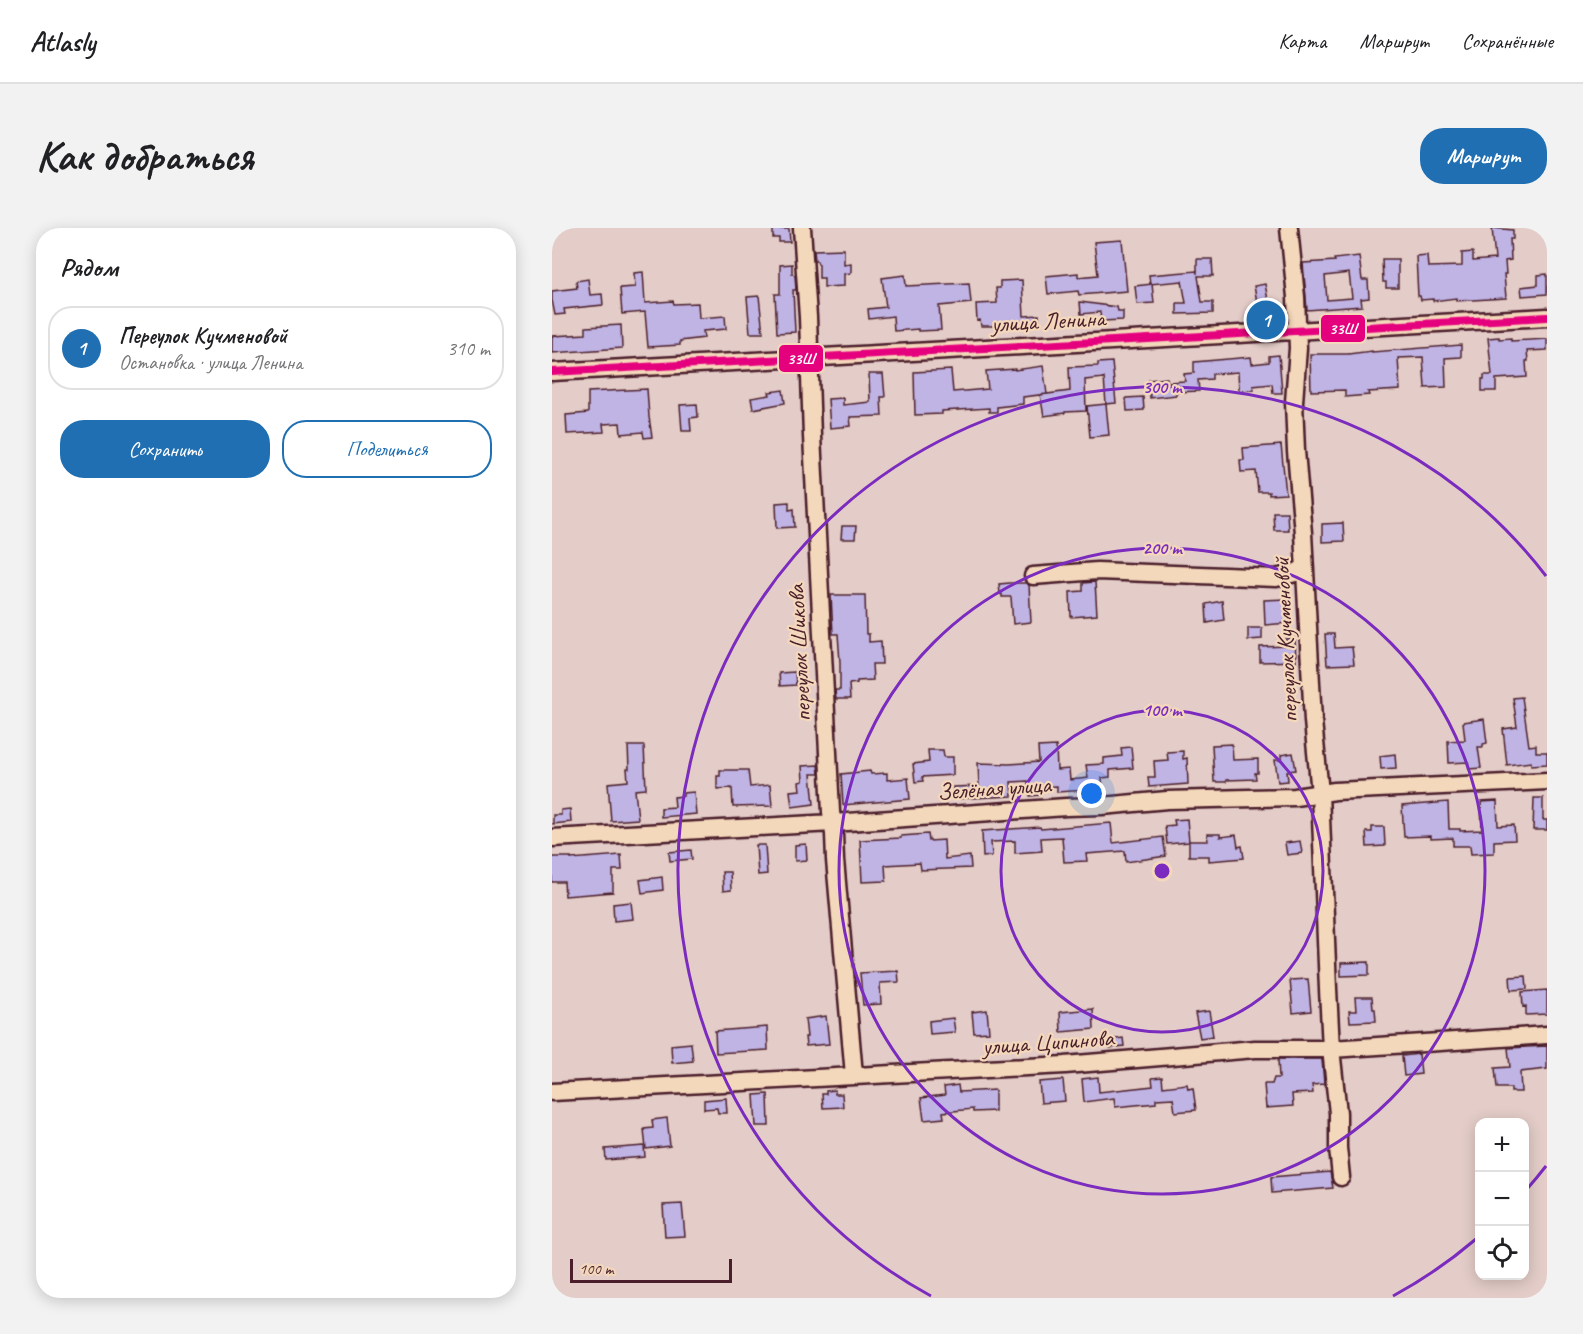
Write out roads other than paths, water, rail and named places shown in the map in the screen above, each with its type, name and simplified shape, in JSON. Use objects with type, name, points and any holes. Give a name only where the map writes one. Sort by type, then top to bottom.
[{"type":"street","name":"переулок Шикова","points":[[802,228],[827,749],[854,1075]]},
{"type":"street","name":"переулок Кучменовой","points":[[1289,228],[1298,331],[1294,402],[1313,721],[1320,793],[1331,1049],[1337,1102],[1341,1177]]},
{"type":"street","name":"улица Ленина","points":[[552,372],[1547,317]]},
{"type":"street","points":[[1033,576],[1097,571],[1276,578],[1304,568]]},
{"type":"street","name":"Зелёная улица","points":[[552,838],[832,823],[1167,800],[1295,797],[1320,793],[1547,780]]},
{"type":"street","name":"улица Ципинова","points":[[552,1092],[1065,1065],[1255,1049],[1331,1049],[1547,1035]]},
{"type":"place","name":"Переулок Кучменовой","points":[[1266,320]]}]
